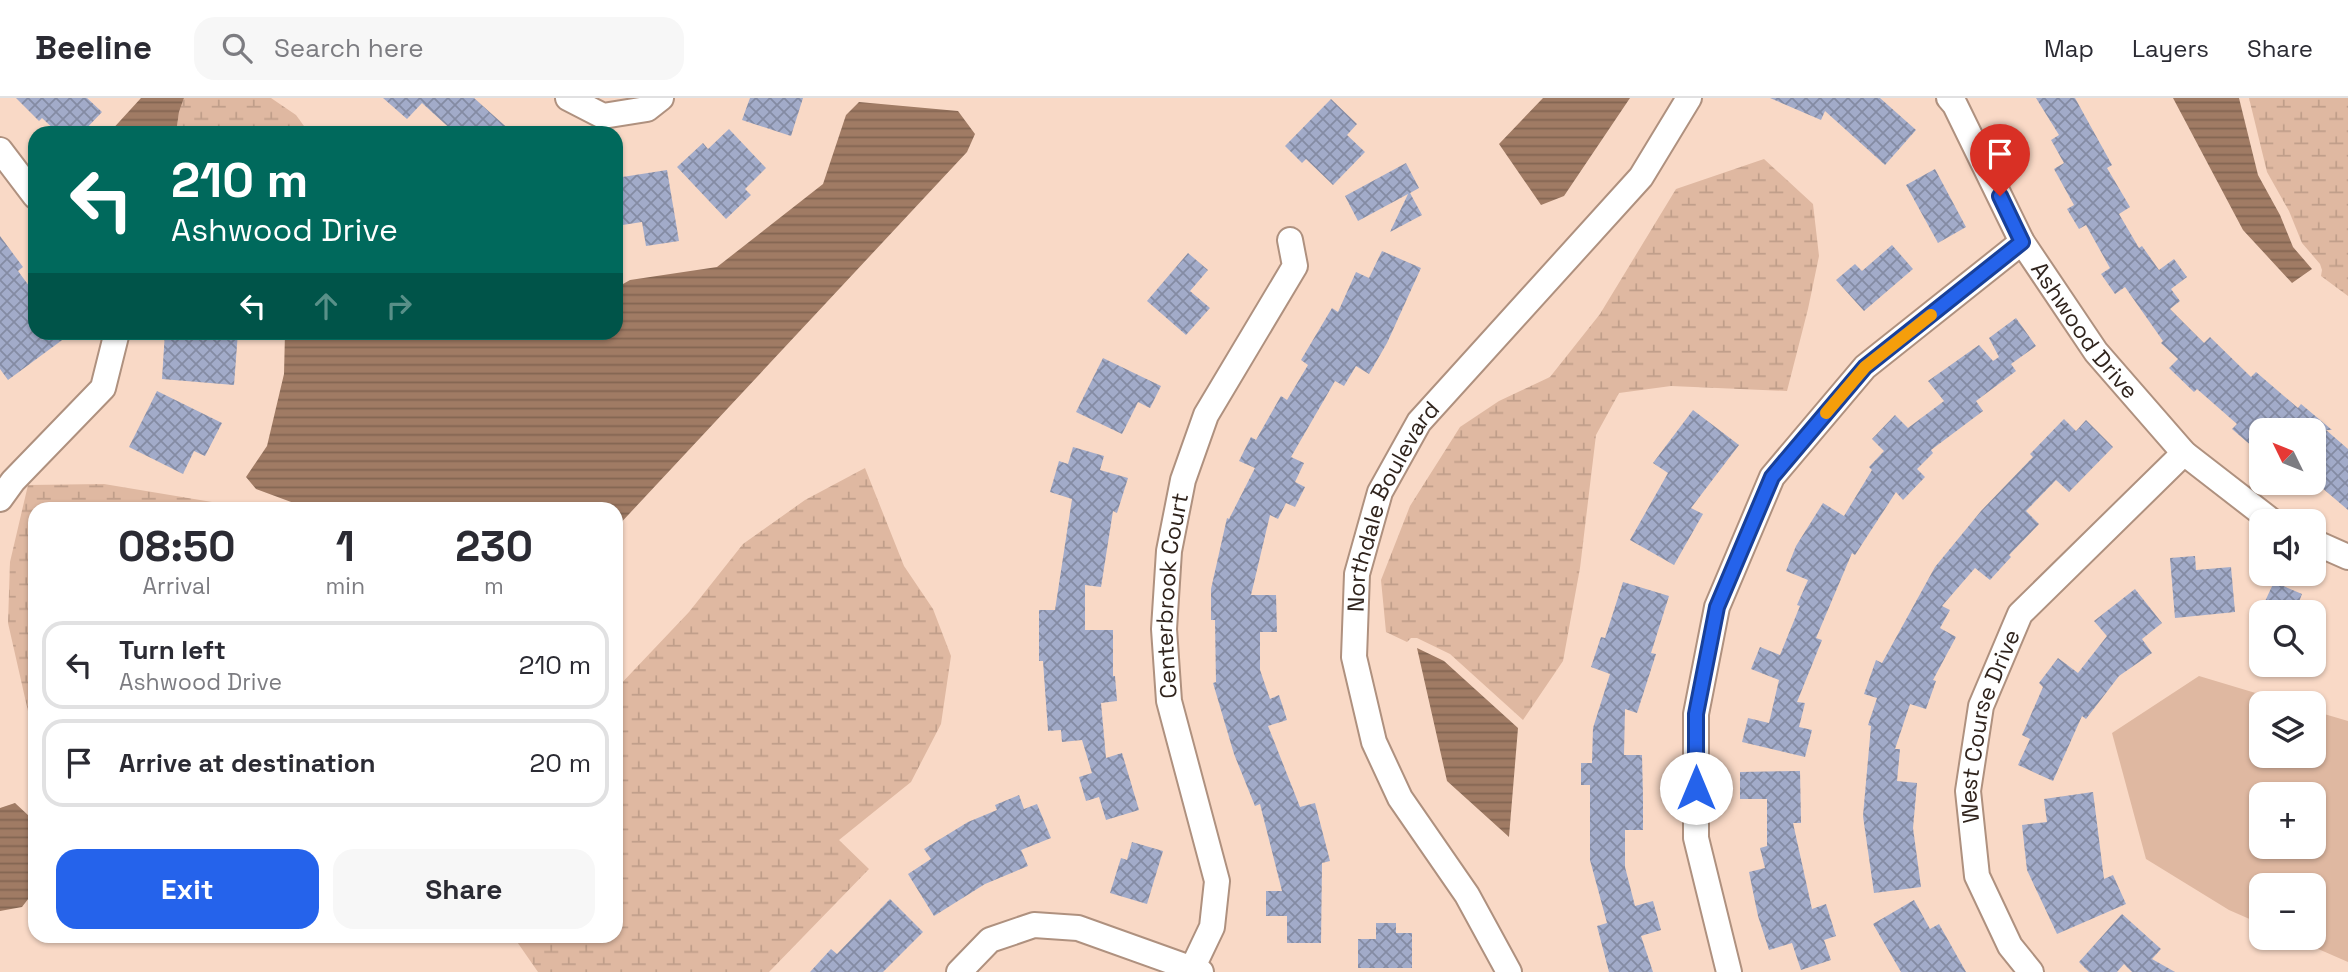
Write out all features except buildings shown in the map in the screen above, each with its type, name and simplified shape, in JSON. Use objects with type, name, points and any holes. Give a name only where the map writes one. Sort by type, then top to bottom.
[{"type":"street","points":[[568,98],[603,116],[647,109],[661,98]]},
{"type":"street","name":"Northdale Boulevard","points":[[1509,972],[1467,895],[1400,798],[1374,742],[1354,657],[1357,574],[1380,492],[1419,422],[1641,177],[1689,98]]},
{"type":"street","name":"Ashwood Drive","points":[[1949,98],[1955,105],[2022,242],[2096,352],[2184,453],[2256,509]]},
{"type":"street","points":[[0,150],[28,188]]},
{"type":"street","name":"Centerbrook Court","points":[[1196,971],[1212,928],[1217,881],[1169,701],[1164,629],[1169,551],[1182,480],[1206,415],[1294,266],[1290,240]]},
{"type":"street","points":[[1729,972],[1696,838],[1696,714],[1717,607],[1772,477],[1865,367],[2022,242]]},
{"type":"street","points":[[0,499],[13,481],[103,388],[115,340]]},
{"type":"street","name":"West Course Drive","points":[[2031,972],[2010,946],[1978,876],[1968,791],[1981,706],[2020,614],[2184,453]]},
{"type":"street","points":[[2326,548],[2348,558]]},
{"type":"street","points":[[959,972],[990,940],[1034,925],[1078,928],[1196,971]]},
{"type":"green space","points":[[184,98],[271,98],[296,115],[304,126],[177,126]]},
{"type":"green space","points":[[2249,98],[2348,98],[2348,296],[2321,276],[2320,264],[2302,243],[2289,211],[2267,172]]},
{"type":"green space","points":[[1764,159],[1813,204],[1819,256],[1787,391],[1671,386],[1619,393],[1596,435],[1580,568],[1563,661],[1523,720],[1450,654],[1417,638],[1411,638],[1407,642],[1386,632],[1381,580],[1410,506],[1460,427],[1499,401],[1550,377],[1600,314],[1676,189]]},
{"type":"green space","points":[[865,468],[904,566],[933,609],[951,656],[941,724],[911,782],[839,840],[869,869],[769,972],[538,972],[518,943],[623,943],[623,682],[689,612],[743,544],[805,500]]},
{"type":"green space","points":[[104,484],[212,502],[28,502],[28,711],[8,623],[10,562],[28,485]]},
{"type":"green space","points":[[2199,676],[2249,691],[2249,768],[2326,768],[2326,715],[2348,721],[2348,962],[2320,950],[2326,950],[2326,873],[2249,873],[2249,919],[2229,910],[2146,859],[2112,733]]},
{"type":"shaded area","points":[[141,98],[184,98],[177,126],[115,126]]},
{"type":"shaded area","points":[[1543,98],[1630,98],[1564,196],[1541,205],[1499,144]]},
{"type":"shaded area","points":[[2173,98],[2239,98],[2258,175],[2280,215],[2293,247],[2312,269],[2292,283],[2243,230]]},
{"type":"shaded area","points":[[859,102],[958,111],[975,134],[967,152],[623,521],[623,502],[291,502],[256,489],[246,477],[267,446],[284,374],[285,340],[623,340],[623,284],[630,280],[717,267],[823,184],[846,115]]},
{"type":"shaded area","points":[[1417,648],[1444,661],[1518,728],[1509,837],[1447,781]]},
{"type":"shaded area","points":[[15,803],[28,815],[28,899],[22,907],[0,911],[0,808]]},
{"type":"slow traffic","points":[[1826,413],[1865,367],[1931,315]]},
{"type":"route","points":[[1696,788],[1696,714],[1717,607],[1772,477],[1865,367],[2022,242],[2000,196]]}]
